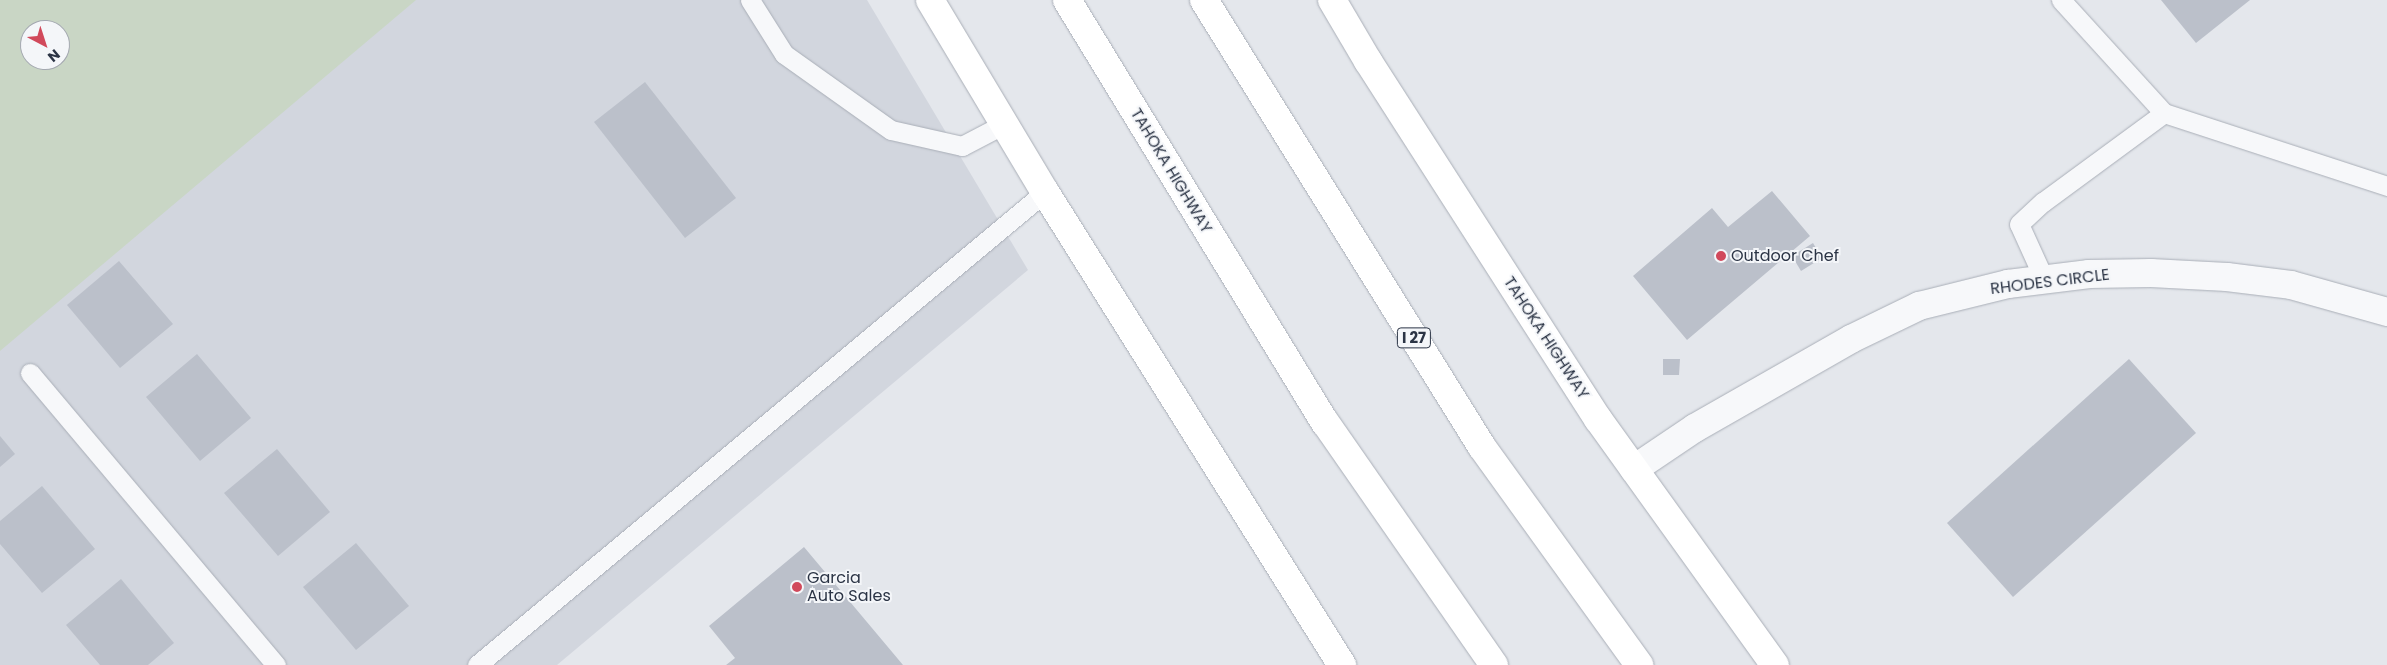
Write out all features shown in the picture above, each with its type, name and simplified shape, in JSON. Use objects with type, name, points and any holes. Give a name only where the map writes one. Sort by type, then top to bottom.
[{"type":"main road","points":[[930,0],[1045,192],[1342,665]]},
{"type":"main road","name":"TAHOKA HIGHWAY","points":[[1067,0],[1325,422],[1494,665]]},
{"type":"main road","name":"I 27","points":[[1204,0],[1482,447],[1639,665]]},
{"type":"main road","name":"TAHOKA HIGHWAY","points":[[1332,0],[1373,69],[1634,470],[1775,665]]},
{"type":"street","name":"RHODES CIRCLE","points":[[1634,470],[1695,428],[1851,339],[1919,306],[2008,284],[2089,274],[2152,273],[2226,278],[2291,285],[2387,312]]},
{"type":"lane","points":[[750,0],[784,54],[891,130],[962,146],[1004,124]]},
{"type":"lane","points":[[2061,0],[2164,113],[2387,186]]},
{"type":"lane","points":[[2044,279],[2019,224],[2043,202],[2164,113]]},
{"type":"lane","points":[[476,665],[1045,192]]},
{"type":"lane","points":[[30,372],[276,665]]},
{"type":"shaded area","points":[[415,0],[867,0],[1028,270],[557,665],[0,665],[0,348]]},
{"type":"green space","points":[[0,0],[416,0],[0,351]]},
{"type":"building","points":[[2161,0],[2250,0],[2196,43]]},
{"type":"building","points":[[645,82],[736,198],[685,238],[594,122]]},
{"type":"building","name":"Outdoor Chef","points":[[1772,191],[1810,236],[1687,340],[1633,276],[1712,208],[1728,227]]},
{"type":"building","points":[[1813,243],[1822,258],[1801,271],[1792,256]]},
{"type":"building","points":[[119,261],[173,324],[120,368],[67,305]]},
{"type":"building","points":[[197,354],[251,418],[200,461],[146,397]]},
{"type":"building","points":[[1663,359],[1680,359],[1679,375],[1663,375]]},
{"type":"building","points":[[2129,359],[2196,433],[2013,597],[1947,523]]},
{"type":"building","points":[[0,436],[15,454],[0,467]]},
{"type":"building","points":[[277,449],[330,512],[278,556],[224,493]]},
{"type":"building","points":[[42,486],[95,549],[42,593],[0,544],[0,521]]},
{"type":"building","points":[[356,543],[409,606],[356,650],[303,587]]},
{"type":"building","name":"Garcia Auto Sales","points":[[804,547],[903,665],[726,665],[735,658],[709,626]]},
{"type":"building","points":[[121,579],[174,643],[148,665],[100,665],[66,625]]},
{"type":"place","name":"Outdoor Chef","points":[[1721,256]]},
{"type":"place","name":"Garcia Auto Sales","points":[[797,587]]}]
